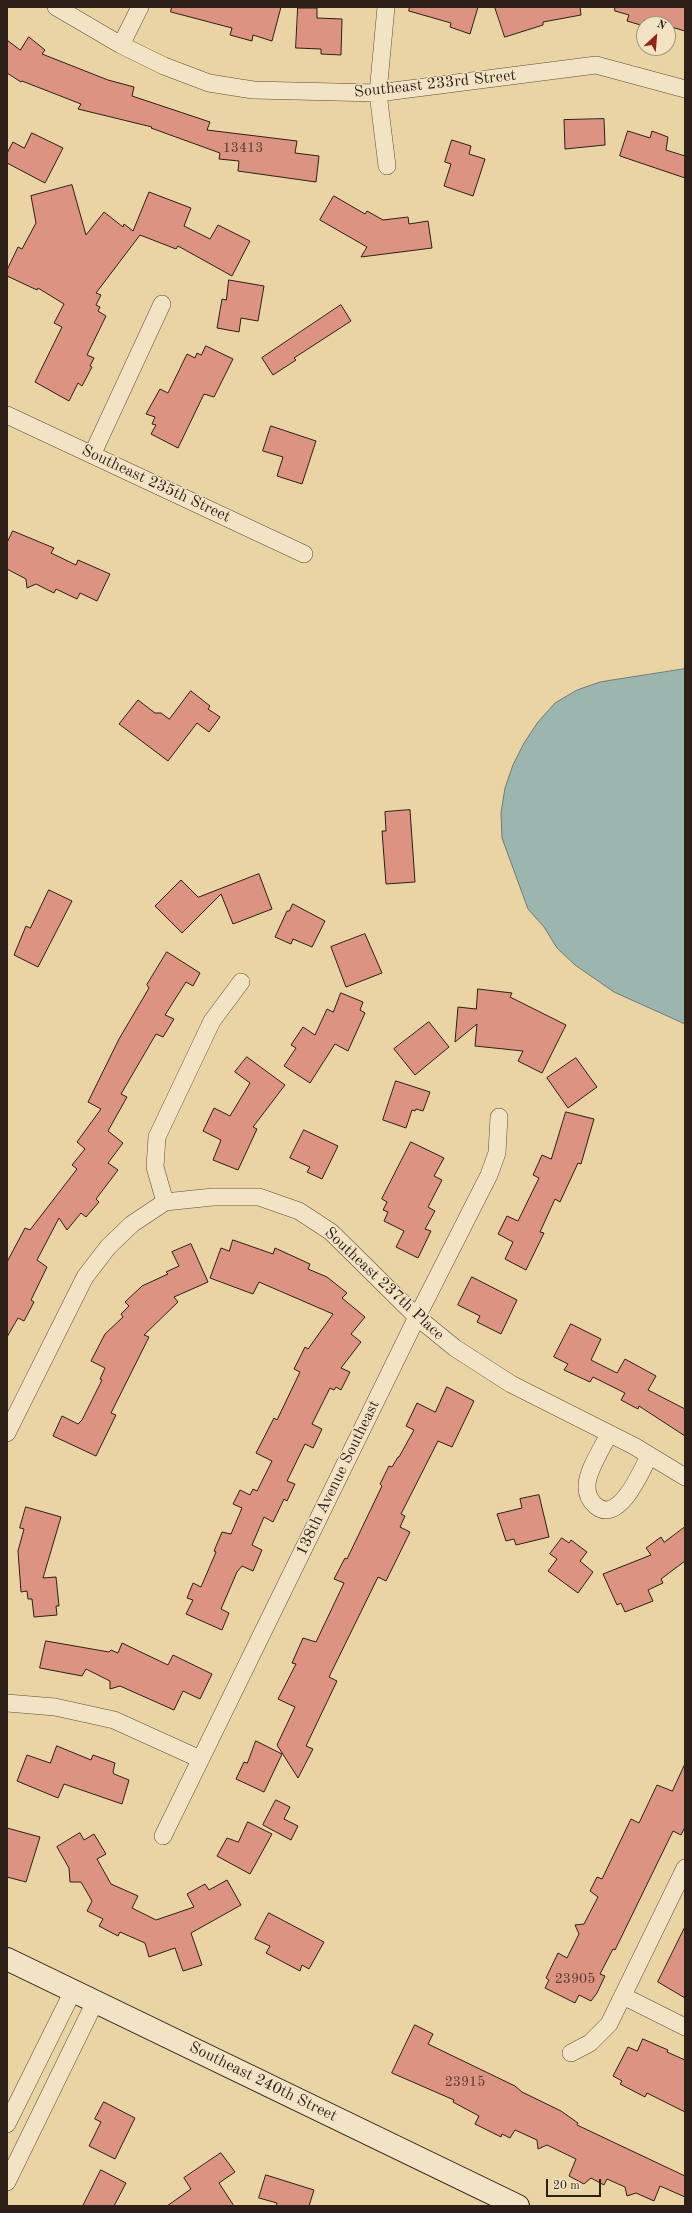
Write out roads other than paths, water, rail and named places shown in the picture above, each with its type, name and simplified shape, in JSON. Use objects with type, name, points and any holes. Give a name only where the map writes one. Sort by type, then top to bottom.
[{"type":"main road","name":"Southeast 240th Street","points":[[7,1959],[518,2206]]},
{"type":"street","name":"Southeast 233rd Street","points":[[56,7],[121,45],[164,66],[209,83],[253,90],[378,93],[503,79],[559,69],[596,65],[685,89]]},
{"type":"street","points":[[121,45],[140,7]]},
{"type":"street","points":[[386,7],[378,93],[387,166]]},
{"type":"street","points":[[92,454],[162,304]]},
{"type":"street","name":"Southeast 235th Street","points":[[7,415],[304,554]]},
{"type":"street","points":[[7,1433],[85,1277],[108,1248],[132,1224],[165,1202],[155,1167],[157,1137],[212,1021],[241,982]]},
{"type":"street","name":"138th Avenue Southeast","points":[[163,1836],[417,1317],[489,1175],[497,1153],[499,1117]]},
{"type":"street","name":"Southeast 237th Place","points":[[165,1202],[212,1197],[259,1197],[299,1211],[331,1232],[417,1317],[455,1348],[511,1384],[610,1434],[685,1477]]},
{"type":"street","points":[[610,1434],[589,1476],[587,1487],[590,1500],[598,1508],[609,1509],[625,1499],[630,1494],[650,1456]]},
{"type":"street","points":[[7,1703],[56,1707],[114,1720],[200,1759]]},
{"type":"street","points":[[571,2052],[590,2044],[609,2024],[685,1868]]},
{"type":"street","points":[[7,2124],[73,1991]]},
{"type":"street","points":[[623,1996],[685,2028]]},
{"type":"street","points":[[7,2182],[95,2002]]},
{"type":"water","points":[[685,669],[685,1024],[614,992],[575,965],[557,948],[544,927],[528,909],[502,838],[501,813],[505,788],[513,765],[524,743],[538,722],[555,703],[577,690],[600,682]]}]
